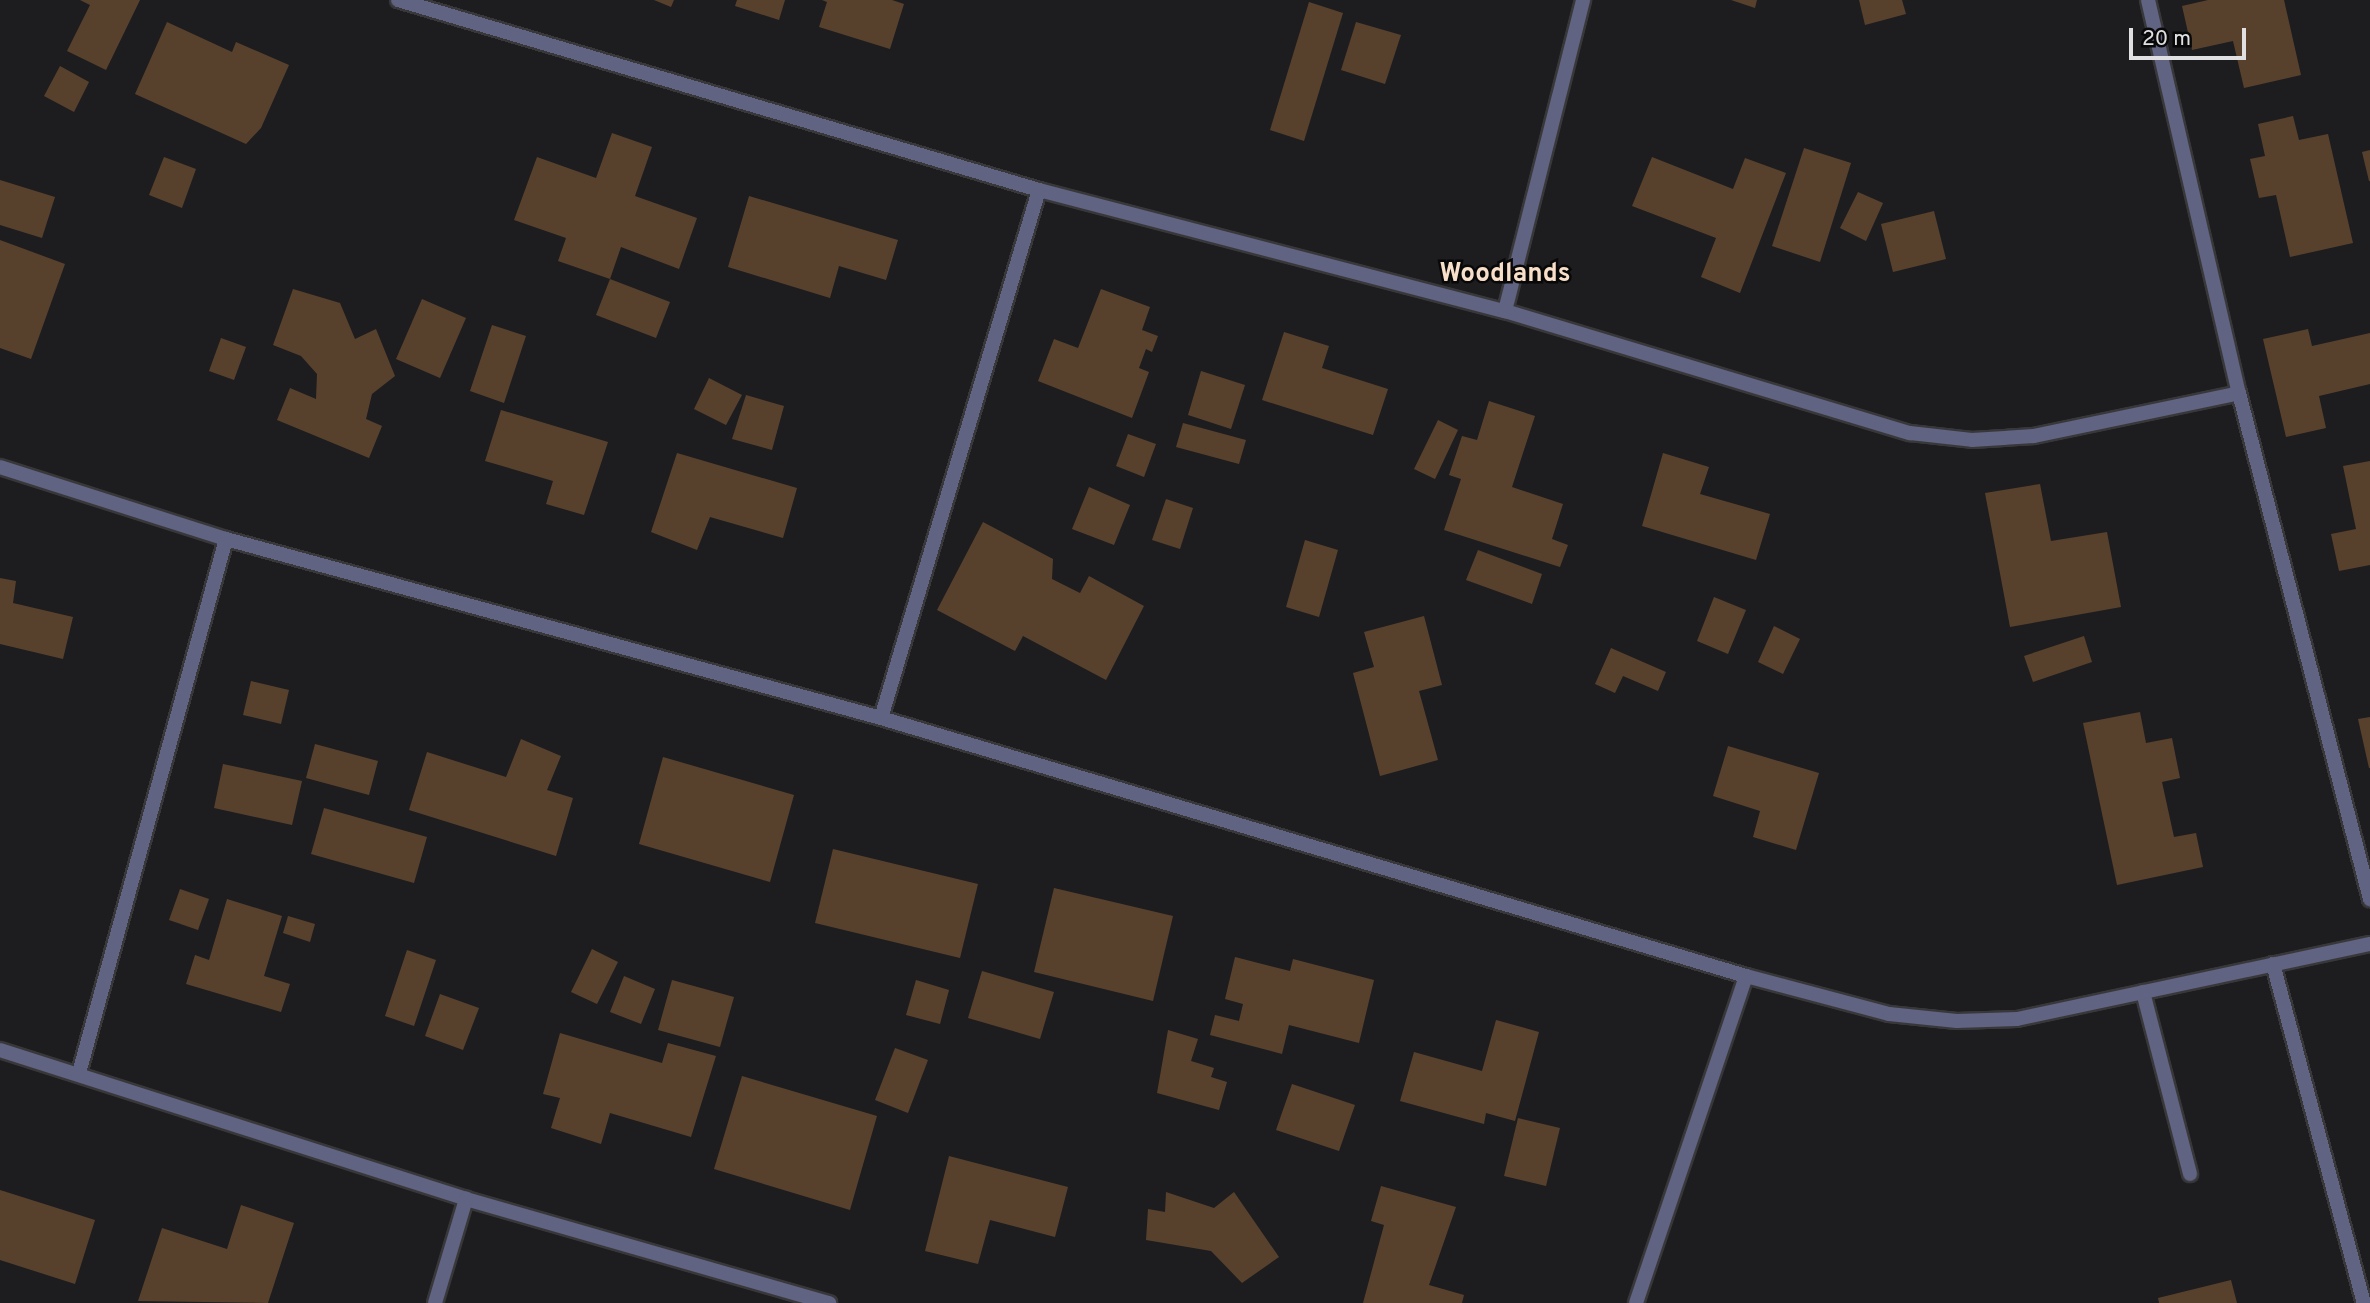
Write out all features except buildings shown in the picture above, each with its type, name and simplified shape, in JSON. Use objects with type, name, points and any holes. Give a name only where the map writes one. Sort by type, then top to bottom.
[{"type":"street","points":[[398,0],[1040,190],[1505,311],[1910,433],[1972,440],[2034,436],[2239,393]]},
{"type":"street","points":[[1505,311],[1583,0]]},
{"type":"street","points":[[2148,0],[2239,393],[2370,899]]},
{"type":"street","points":[[881,718],[1040,190]]},
{"type":"street","points":[[0,467],[226,539],[881,718],[1746,976],[1889,1014],[1957,1021],[2017,1020],[2370,944]]},
{"type":"street","points":[[79,1073],[226,539]]},
{"type":"street","points":[[2273,964],[2364,1303]]},
{"type":"street","points":[[1636,1303],[1746,976]]},
{"type":"street","points":[[2143,992],[2190,1174]]},
{"type":"street","points":[[0,1050],[79,1073],[466,1199],[829,1303]]},
{"type":"street","points":[[435,1303],[466,1199]]},
{"type":"district","name":"Woodlands","points":[[1505,275]]}]
